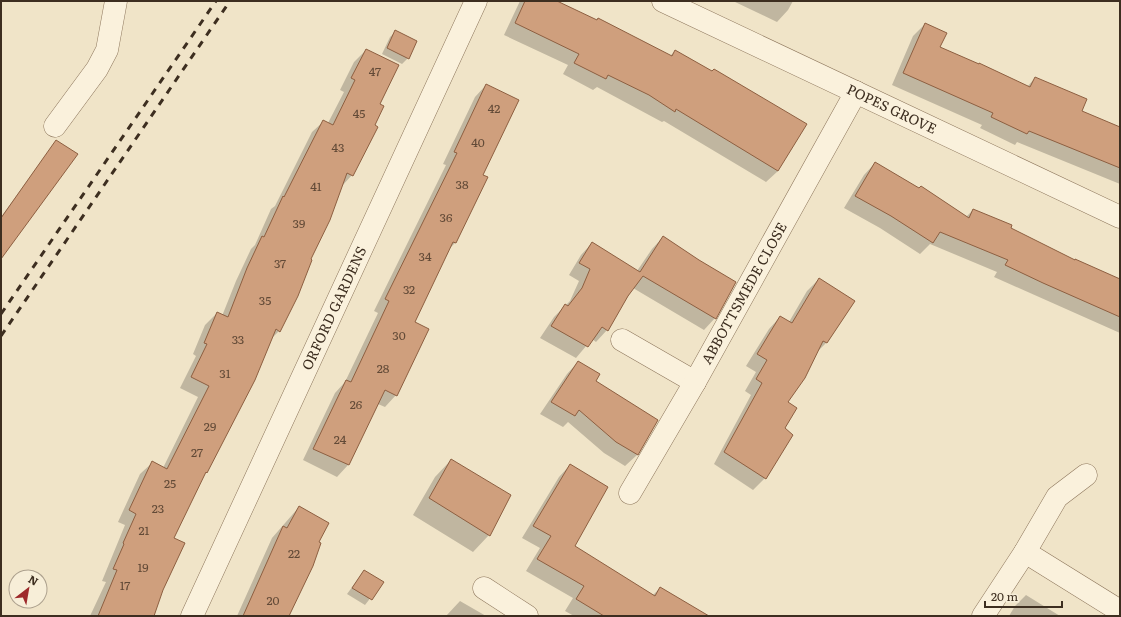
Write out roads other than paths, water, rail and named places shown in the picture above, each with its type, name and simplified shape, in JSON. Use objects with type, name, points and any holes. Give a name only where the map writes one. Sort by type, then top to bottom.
[{"type":"street","points":[[55,126],[97,69],[107,50],[116,1]]},
{"type":"street","name":"ORFORD GARDENS","points":[[192,616],[476,1]]},
{"type":"street","name":"POPES GROVE","points":[[663,1],[1120,217]]},
{"type":"street","name":"ABBOTTSMEDE CLOSE","points":[[630,493],[694,382],[856,92]]},
{"type":"street","points":[[622,340],[694,382]]},
{"type":"street","points":[[983,616],[1025,552],[1057,497],[1086,475]]},
{"type":"street","points":[[1025,552],[1120,611]]},
{"type":"street","points":[[484,588],[527,616]]},
{"type":"railway","points":[[1,314],[216,1]]},
{"type":"railway","points":[[1,336],[230,1]]}]
